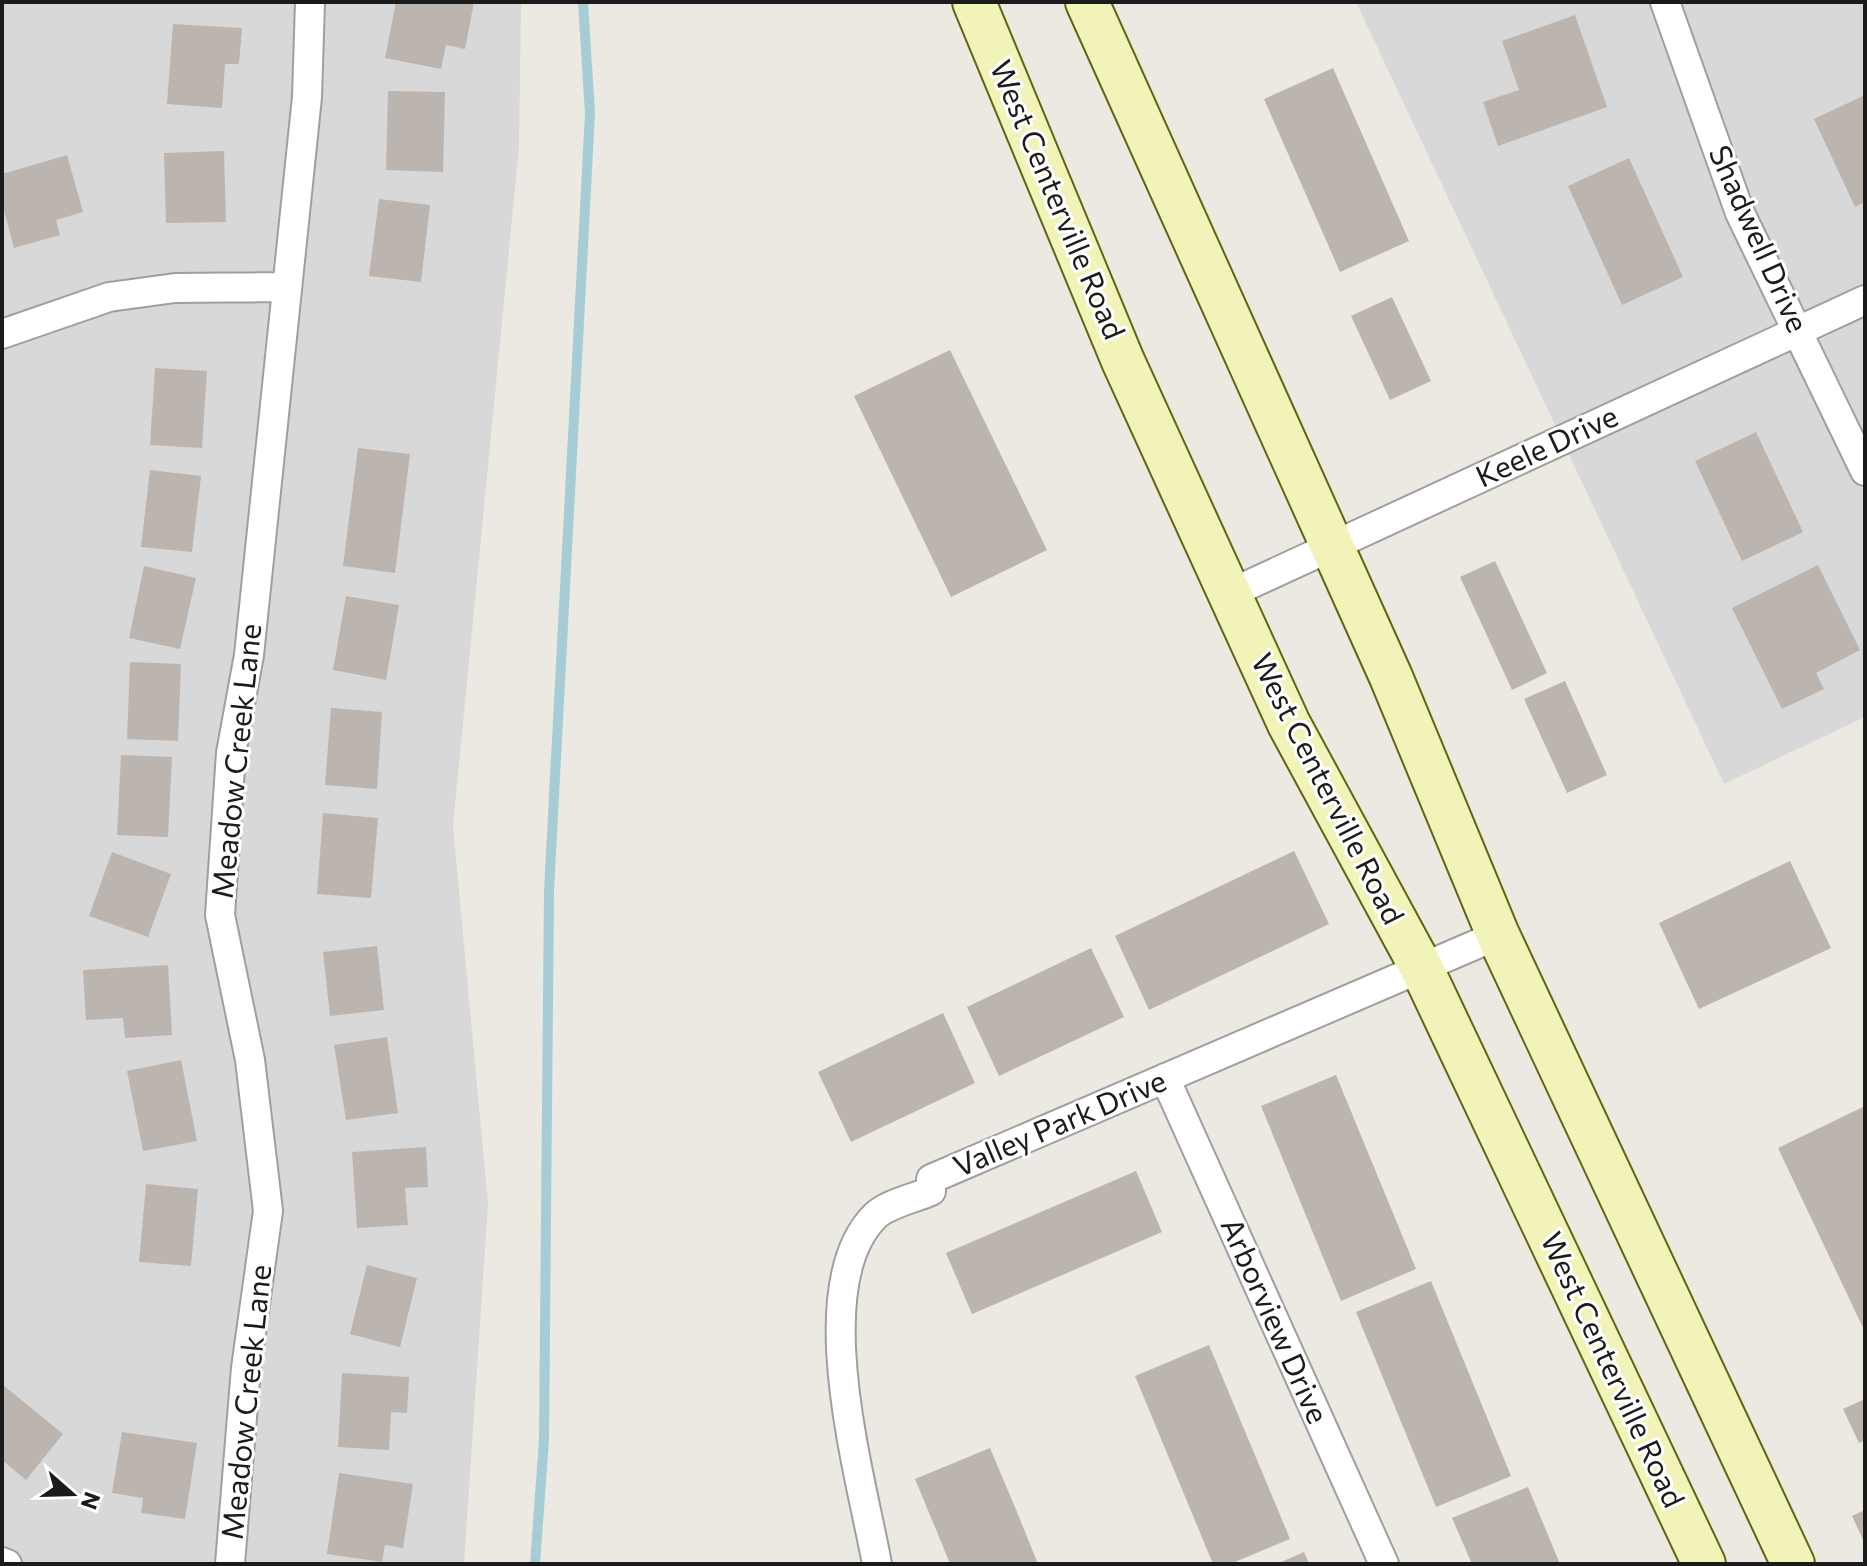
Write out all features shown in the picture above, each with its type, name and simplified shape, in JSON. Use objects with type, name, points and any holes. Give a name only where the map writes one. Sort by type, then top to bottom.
[{"type":"main road","name":"West Centerville Road","points":[[974,2],[1123,361],[1289,724],[1423,971],[1704,1564]]},
{"type":"main road","points":[[1087,2],[1391,677],[1498,935],[1793,1564]]},
{"type":"street","name":"Meadow Creek Lane","points":[[230,1564],[246,1368],[268,1211],[250,1060],[220,915],[231,753],[249,655],[307,97],[310,2]]},
{"type":"street","name":"Shadwell Drive","points":[[1665,2],[1740,213],[1865,471]]},
{"type":"street","points":[[2,334],[109,297],[175,288],[286,287]]},
{"type":"street","name":"Keele Drive","points":[[1229,594],[1865,300]]},
{"type":"street","name":"Valley Park Drive","points":[[877,1564],[842,1378],[839,1325],[845,1267],[876,1215],[931,1191],[931,1179],[1423,971],[1456,952],[1498,935]]},
{"type":"street","name":"Arborview Drive","points":[[1165,1078],[1384,1564]]},
{"type":"shaded area","points":[[2,2],[521,2],[519,147],[453,826],[488,1204],[464,1564],[2,1564]]},
{"type":"shaded area","points":[[1356,2],[1865,2],[1865,717],[1724,784]]},
{"type":"building","points":[[396,2],[474,2],[465,49],[446,45],[441,69],[385,58]]},
{"type":"building","points":[[1575,15],[1607,107],[1498,146],[1483,102],[1519,90],[1502,41]]},
{"type":"building","points":[[173,24],[242,28],[239,64],[225,64],[222,108],[167,104]]},
{"type":"building","points":[[1333,68],[1409,241],[1340,272],[1264,99]]},
{"type":"building","points":[[388,91],[445,92],[443,172],[386,170]]},
{"type":"building","points":[[1865,95],[1865,202],[1855,207],[1814,119]]},
{"type":"building","points":[[224,151],[226,222],[166,223],[164,153]]},
{"type":"building","points":[[67,155],[83,212],[56,220],[60,235],[14,248],[2,203],[2,174]]},
{"type":"building","points":[[1629,158],[1683,277],[1622,305],[1568,186]]},
{"type":"building","points":[[379,199],[430,205],[421,282],[369,276]]},
{"type":"building","points":[[1392,297],[1431,381],[1390,400],[1351,316]]},
{"type":"building","points":[[950,350],[1047,550],[951,597],[854,396]]},
{"type":"building","points":[[155,368],[207,371],[202,448],[150,445]]},
{"type":"building","points":[[1756,432],[1803,532],[1742,561],[1695,461]]},
{"type":"building","points":[[358,448],[410,454],[395,573],[343,566]]},
{"type":"building","points":[[150,470],[201,476],[192,552],[141,547]]},
{"type":"building","points":[[1495,561],[1547,673],[1512,690],[1460,577]]},
{"type":"building","points":[[1818,565],[1860,650],[1816,673],[1824,689],[1782,709],[1732,608]]},
{"type":"building","points":[[144,566],[196,578],[180,649],[129,638]]},
{"type":"building","points":[[346,596],[399,605],[386,680],[333,670]]},
{"type":"building","points":[[130,662],[181,664],[178,741],[127,739]]},
{"type":"building","points":[[1565,681],[1607,775],[1567,793],[1524,699]]},
{"type":"building","points":[[331,708],[382,712],[377,789],[325,785]]},
{"type":"building","points":[[121,755],[172,757],[168,837],[117,835]]},
{"type":"building","points":[[323,813],[378,818],[371,898],[317,894]]},
{"type":"building","points":[[1294,851],[1329,924],[1149,1010],[1115,936]]},
{"type":"building","points":[[112,852],[171,874],[148,937],[89,916]]},
{"type":"building","points":[[1790,861],[1831,948],[1699,1009],[1659,923]]},
{"type":"building","points":[[377,946],[384,1010],[330,1016],[323,952]]},
{"type":"building","points":[[1091,948],[1124,1017],[999,1076],[967,1007]]},
{"type":"building","points":[[168,965],[172,1035],[125,1038],[123,1018],[86,1020],[83,970]]},
{"type":"building","points":[[943,1013],[975,1083],[851,1142],[818,1072]]},
{"type":"building","points":[[387,1037],[398,1113],[346,1120],[334,1045]]},
{"type":"building","points":[[181,1060],[197,1141],[143,1151],[127,1071]]},
{"type":"building","points":[[1336,1075],[1416,1269],[1341,1301],[1261,1106]]},
{"type":"building","points":[[1865,1106],[1865,1332],[1778,1148]]},
{"type":"building","points":[[426,1147],[428,1187],[405,1188],[408,1225],[357,1228],[352,1152]]},
{"type":"building","points":[[1136,1171],[1162,1232],[972,1314],[946,1253]]},
{"type":"building","points":[[146,1184],[198,1189],[191,1266],[139,1262]]},
{"type":"building","points":[[367,1265],[417,1278],[400,1347],[350,1334]]},
{"type":"building","points":[[1431,1281],[1511,1476],[1436,1507],[1356,1312]]},
{"type":"building","points":[[1209,1345],[1290,1539],[1230,1564],[1213,1564],[1135,1376]]},
{"type":"building","points":[[342,1373],[409,1377],[407,1413],[391,1412],[389,1450],[338,1447]]},
{"type":"building","points":[[3,1385],[63,1434],[26,1480],[2,1460]]},
{"type":"building","points":[[1865,1399],[1865,1440],[1859,1443],[1843,1409]]},
{"type":"building","points":[[122,1432],[197,1443],[185,1519],[141,1513],[143,1498],[112,1493]]},
{"type":"building","points":[[990,1448],[1038,1564],[950,1564],[915,1479]]},
{"type":"building","points":[[339,1473],[413,1484],[403,1548],[385,1545],[382,1562],[327,1554]]},
{"type":"building","points":[[1528,1487],[1560,1564],[1472,1564],[1452,1518]]},
{"type":"building","points":[[1865,1510],[1865,1544],[1852,1516]]},
{"type":"building","points":[[1304,1552],[1309,1564],[1277,1564]]},
{"type":"waterway","points":[[535,1564],[544,1440],[549,891],[590,113],[583,2]]}]
